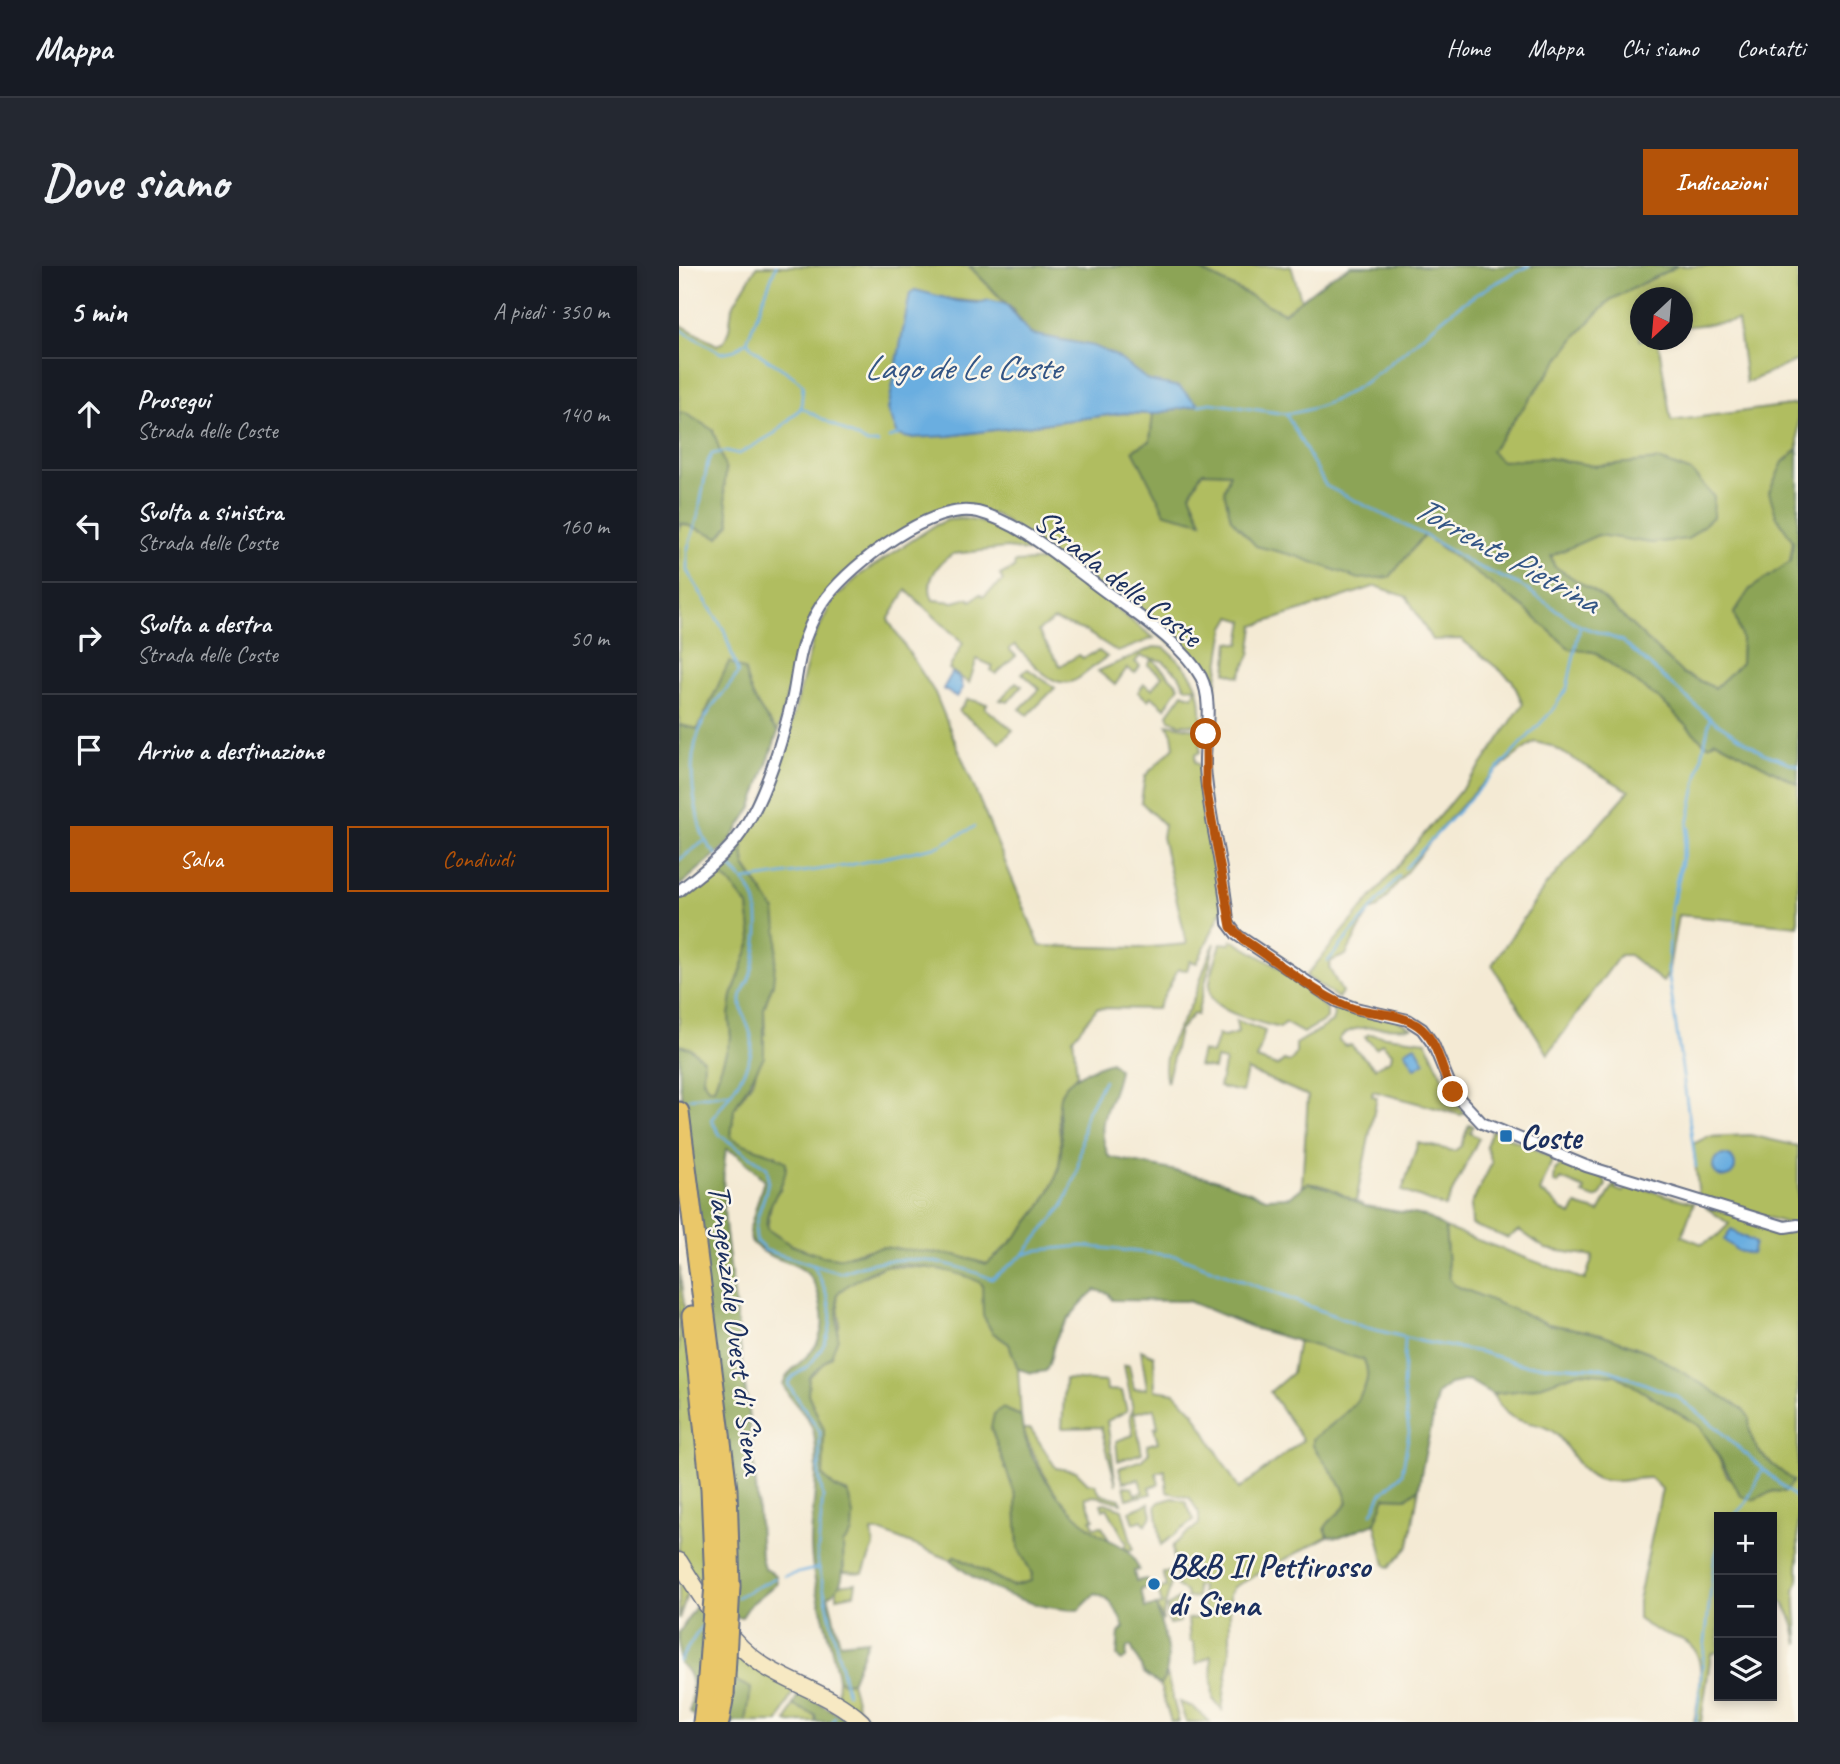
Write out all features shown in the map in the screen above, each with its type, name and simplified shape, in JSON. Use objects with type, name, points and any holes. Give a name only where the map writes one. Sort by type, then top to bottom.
[{"type":"highway","name":"Tangenziale Ovest di Siena","points":[[679,1112],[726,1477],[715,1692],[719,1722]]},
{"type":"highway","name":"Tangenziale Ovest di Siena","points":[[679,1211],[722,1585]]},
{"type":"highway","name":"Tangenziale Ovest di Siena","points":[[703,1722],[715,1692]]},
{"type":"street","name":"Strada delle Coste","points":[[679,891],[732,846],[755,808],[793,698],[805,639],[825,599],[852,570],[938,515],[963,510],[993,518],[1056,555],[1166,639],[1193,665],[1202,680],[1206,706],[1205,762],[1209,808],[1229,923],[1237,935],[1345,1005],[1408,1020],[1422,1029],[1433,1044],[1448,1085],[1465,1109],[1482,1123],[1587,1166],[1785,1227],[1798,1225]]},
{"type":"street","points":[[679,1561],[738,1644],[763,1665],[832,1699],[862,1722]]},
{"type":"green space","points":[[757,266],[969,266],[1006,304],[949,299],[915,290],[949,436],[1124,413],[1153,414],[1150,441],[1134,450],[1202,521],[1190,494],[1202,471],[1230,473],[1256,546],[1390,576],[1424,535],[1524,608],[1570,649],[1594,652],[1662,701],[1704,743],[1709,745],[1715,740],[1798,784],[1798,926],[1678,915],[1668,974],[1663,982],[1629,955],[1620,955],[1548,1054],[1492,965],[1546,885],[1629,791],[1551,746],[1535,742],[1512,758],[1469,797],[1431,840],[1378,908],[1369,911],[1346,955],[1331,961],[1329,968],[1342,992],[1338,998],[1306,976],[1480,767],[1523,704],[1512,680],[1461,639],[1432,640],[1407,597],[1376,586],[1254,626],[1250,655],[1239,677],[1226,672],[1229,642],[1240,644],[1244,621],[1231,617],[1225,627],[1216,686],[1211,691],[1196,663],[995,514],[926,517],[828,591],[795,664],[778,732],[757,704],[745,671],[711,705],[698,729],[679,725],[679,528],[682,523],[719,537],[730,523],[724,489],[726,470],[683,412],[679,414],[679,324],[717,345],[724,342],[729,330],[732,307]]},
{"type":"green space","points":[[969,266],[1192,266],[1284,313],[1332,276],[1351,266],[1677,266],[1636,287],[1630,287],[1630,290],[1610,300],[1578,334],[1491,451],[1501,461],[1547,458],[1595,466],[1659,460],[1692,472],[1714,497],[1713,517],[1688,539],[1651,543],[1598,535],[1551,556],[1554,566],[1602,597],[1682,673],[1715,688],[1741,663],[1742,639],[1734,613],[1750,589],[1790,562],[1793,541],[1776,515],[1769,492],[1783,462],[1798,449],[1798,784],[1715,740],[1709,745],[1704,743],[1662,701],[1594,652],[1570,649],[1524,608],[1424,535],[1390,577],[1359,579],[1296,556],[1256,546],[1231,519],[1224,491],[1230,473],[1202,472],[1190,494],[1202,522],[1165,513],[1133,450],[1150,441],[1153,414],[1198,405],[1179,387],[1149,381],[1116,356],[1093,346],[1030,334],[1013,310]]},
{"type":"green space","points":[[1192,266],[1291,266],[1302,302],[1284,313]]},
{"type":"green space","points":[[1677,266],[1798,266],[1798,360],[1746,383],[1738,321],[1693,326],[1693,287],[1636,287]]},
{"type":"green space","points":[[1630,290],[1630,350],[1660,350],[1671,421],[1798,404],[1798,449],[1783,462],[1777,515],[1793,541],[1790,562],[1751,589],[1734,613],[1742,639],[1741,664],[1715,688],[1682,673],[1602,597],[1554,566],[1551,555],[1598,535],[1621,538],[1714,497],[1692,472],[1659,460],[1595,466],[1547,458],[1501,461],[1491,451],[1578,334],[1610,300]]},
{"type":"green space","points":[[683,412],[713,430],[726,470],[724,489],[730,523],[719,537],[682,523],[679,528],[679,414]]},
{"type":"green space","points":[[964,519],[986,523],[1006,531],[1043,554],[1007,548],[953,554],[942,562],[931,580],[933,600],[954,602],[968,598],[971,601],[980,594],[983,597],[1003,581],[1000,575],[1014,568],[1015,562],[1053,560],[1154,638],[1118,652],[1085,631],[1054,620],[1038,631],[1060,666],[1079,655],[1083,658],[1099,651],[1107,657],[1079,678],[1061,682],[1044,674],[1015,645],[1009,649],[1016,656],[996,674],[991,670],[993,666],[977,659],[969,683],[949,669],[963,643],[906,590],[888,620],[935,693],[1040,946],[1139,948],[1187,944],[1162,837],[1164,825],[1141,802],[1145,776],[1174,747],[1167,724],[1201,730],[1200,752],[1195,755],[1195,762],[1199,765],[1200,786],[1223,908],[1197,963],[1190,961],[1187,970],[1178,969],[1157,1009],[1097,1008],[1073,1038],[1077,1074],[1061,1099],[1058,1109],[1061,1150],[1055,1178],[1041,1206],[998,1255],[987,1264],[943,1255],[898,1251],[864,1250],[840,1258],[827,1257],[800,1249],[767,1229],[772,1199],[781,1188],[776,1155],[742,1145],[731,1137],[734,1109],[754,1079],[765,1033],[764,1008],[773,983],[775,911],[745,865],[742,842],[760,811],[789,733],[813,640],[833,600],[860,575],[934,526],[948,520]]},
{"type":"green space","points":[[1154,647],[1165,648],[1195,681],[1200,700],[1201,725],[1179,724],[1170,720],[1168,714],[1183,693],[1193,697],[1196,688],[1185,687],[1179,675],[1163,661],[1140,656],[1135,662],[1140,666],[1135,673],[1127,668],[1115,685],[1098,671]]},
{"type":"green space","points":[[1152,659],[1179,686],[1165,708],[1151,696],[1148,700],[1138,692],[1144,684],[1152,689],[1162,676],[1148,665]]},
{"type":"green space","points":[[729,662],[745,671],[757,704],[778,732],[752,807],[728,844],[679,886],[679,725],[698,729]]},
{"type":"green space","points":[[1028,669],[1055,688],[1028,715],[1020,709],[1040,689],[1022,673]]},
{"type":"green space","points":[[1016,682],[1022,686],[1008,702],[1000,700]]},
{"type":"green space","points":[[968,699],[987,704],[985,708],[1013,730],[1000,743],[959,711]]},
{"type":"green space","points":[[742,842],[745,866],[775,911],[778,937],[773,983],[764,1008],[764,1057],[734,1109],[731,1137],[786,1162],[783,1180],[769,1211],[767,1229],[791,1245],[823,1256],[839,1258],[882,1247],[955,1255],[987,1264],[1031,1220],[1049,1193],[1059,1166],[1059,1102],[1062,1091],[1070,1081],[1086,1071],[1111,1062],[1119,1070],[1103,1122],[1104,1143],[1109,1157],[1215,1179],[1266,1198],[1290,1197],[1308,1183],[1331,1189],[1365,1206],[1425,1216],[1445,1228],[1449,1278],[1454,1285],[1548,1324],[1601,1334],[1649,1352],[1743,1409],[1749,1417],[1756,1447],[1768,1461],[1793,1481],[1785,1492],[1773,1491],[1753,1500],[1741,1496],[1699,1426],[1616,1375],[1580,1372],[1531,1389],[1492,1394],[1468,1380],[1450,1384],[1437,1394],[1419,1488],[1406,1498],[1385,1497],[1375,1523],[1339,1537],[1328,1536],[1325,1528],[1348,1502],[1342,1486],[1313,1446],[1313,1439],[1353,1406],[1361,1395],[1366,1384],[1364,1360],[1256,1329],[1188,1301],[1112,1300],[1108,1293],[1095,1290],[1058,1334],[1046,1371],[1032,1373],[1018,1369],[1009,1344],[992,1332],[983,1315],[982,1284],[963,1275],[935,1269],[906,1265],[885,1266],[860,1278],[837,1294],[838,1338],[831,1356],[809,1377],[808,1394],[824,1430],[823,1476],[835,1488],[848,1493],[853,1515],[852,1533],[843,1544],[841,1581],[828,1596],[840,1643],[868,1640],[851,1682],[843,1683],[838,1679],[812,1564],[815,1441],[810,1422],[783,1384],[789,1373],[817,1343],[822,1325],[821,1307],[817,1289],[802,1269],[761,1250],[751,1241],[749,1231],[764,1180],[737,1154],[726,1149],[723,1190],[726,1231],[751,1435],[761,1557],[764,1568],[776,1575],[777,1583],[750,1605],[742,1617],[735,1617],[700,1242],[680,1084],[679,1045],[690,1048],[704,1060],[703,1080],[708,1088],[714,1088],[731,1038],[729,1016],[732,996],[752,939],[748,906],[729,882],[711,870]]},
{"type":"green space","points":[[711,870],[729,882],[748,906],[752,939],[732,996],[729,1016],[731,1038],[714,1088],[708,1089],[690,1048],[679,1045],[679,895]]},
{"type":"green space","points":[[1232,940],[1303,982],[1307,993],[1327,1009],[1327,1019],[1303,1033],[1285,1023],[1280,1028],[1242,1017],[1216,1003],[1210,991],[1213,970],[1221,943],[1230,944]]},
{"type":"green space","points":[[1215,943],[1197,1015],[1193,1014],[1179,1031],[1167,1083],[1165,1071],[1168,1049],[1193,1000]]},
{"type":"green space","points":[[1330,1001],[1398,1020],[1411,1027],[1361,1028],[1344,1034],[1339,1040],[1345,1046],[1351,1045],[1375,1068],[1391,1059],[1392,1053],[1382,1043],[1376,1048],[1365,1037],[1369,1034],[1426,1041],[1450,1094],[1464,1113],[1461,1115],[1373,1091],[1372,1096],[1377,1097],[1356,1202],[1323,1186],[1302,1185],[1308,1096],[1247,1070],[1242,1092],[1219,1087],[1225,1061],[1216,1059],[1214,1069],[1198,1066],[1202,1051],[1212,1054],[1218,1035],[1224,1037],[1238,1033],[1236,1020],[1265,1031],[1257,1059],[1277,1066],[1284,1060],[1290,1062],[1296,1054],[1296,1044],[1332,1022],[1334,1015]]},
{"type":"green space","points":[[1469,1124],[1473,1126],[1470,1133],[1479,1138],[1445,1207],[1402,1191],[1418,1143],[1454,1151],[1461,1146]]},
{"type":"green space","points":[[1492,1130],[1553,1158],[1540,1192],[1571,1215],[1576,1205],[1599,1212],[1617,1179],[1619,1180],[1615,1189],[1623,1192],[1630,1185],[1694,1203],[1682,1236],[1702,1244],[1716,1237],[1729,1224],[1705,1207],[1798,1230],[1798,1580],[1795,1590],[1798,1644],[1787,1609],[1777,1598],[1777,1512],[1714,1512],[1714,1653],[1711,1654],[1701,1722],[1694,1722],[1700,1689],[1700,1665],[1692,1646],[1638,1619],[1638,1601],[1662,1489],[1651,1478],[1611,1481],[1591,1476],[1552,1431],[1509,1415],[1492,1394],[1531,1389],[1580,1372],[1616,1375],[1699,1426],[1714,1448],[1727,1476],[1753,1500],[1773,1491],[1784,1492],[1793,1481],[1768,1461],[1756,1447],[1749,1417],[1649,1352],[1601,1334],[1548,1324],[1454,1285],[1449,1278],[1445,1228],[1585,1280],[1593,1256],[1546,1249],[1519,1230],[1508,1238],[1472,1225],[1471,1205],[1492,1163],[1486,1146]]},
{"type":"green space","points":[[1750,1135],[1798,1146],[1798,1223],[1793,1225],[1699,1197],[1693,1144],[1707,1137]]},
{"type":"green space","points":[[1565,1162],[1604,1177],[1606,1185],[1600,1196],[1594,1198],[1583,1194],[1585,1189],[1561,1179],[1558,1184],[1554,1183],[1555,1170]]},
{"type":"green space","points":[[679,1266],[702,1448],[709,1596],[679,1554]]},
{"type":"green space","points":[[885,1266],[949,1271],[983,1285],[984,1315],[992,1332],[1009,1344],[1018,1369],[1021,1416],[1002,1408],[991,1428],[1016,1497],[1018,1547],[1032,1574],[1031,1581],[1013,1586],[955,1556],[951,1560],[882,1532],[872,1532],[874,1546],[863,1573],[844,1572],[843,1544],[852,1533],[852,1515],[848,1493],[835,1488],[823,1476],[824,1430],[808,1394],[809,1377],[831,1356],[840,1323],[837,1294],[844,1286]]},
{"type":"green space","points":[[1298,1340],[1364,1360],[1366,1384],[1361,1395],[1353,1406],[1313,1439],[1313,1446],[1342,1486],[1348,1502],[1325,1528],[1328,1536],[1234,1587],[1230,1594],[1230,1651],[1222,1710],[1213,1699],[1211,1656],[1196,1664],[1194,1643],[1190,1641],[1188,1619],[1205,1617],[1201,1586],[1196,1586],[1197,1597],[1187,1598],[1186,1592],[1177,1587],[1173,1554],[1173,1545],[1199,1524],[1199,1514],[1190,1498],[1167,1492],[1165,1470],[1156,1473],[1159,1484],[1149,1487],[1151,1494],[1127,1499],[1124,1486],[1132,1487],[1135,1495],[1143,1492],[1139,1479],[1123,1482],[1119,1468],[1142,1460],[1149,1452],[1147,1445],[1158,1442],[1154,1428],[1158,1427],[1154,1408],[1134,1413],[1142,1453],[1118,1461],[1116,1441],[1133,1435],[1130,1415],[1133,1410],[1124,1365],[1129,1365],[1134,1389],[1147,1388],[1141,1350],[1154,1356],[1155,1390],[1175,1393],[1194,1413],[1239,1489],[1303,1440],[1270,1392],[1292,1373]]},
{"type":"green space","points":[[1065,1379],[1106,1382],[1107,1390],[1122,1391],[1127,1411],[1107,1421],[1116,1485],[1101,1427],[1062,1428]]},
{"type":"green space","points":[[1002,1408],[1021,1416],[1029,1449],[1058,1496],[1083,1522],[1127,1550],[1139,1570],[1134,1571],[1136,1581],[1147,1579],[1149,1587],[1141,1590],[1145,1608],[1156,1606],[1167,1646],[1167,1667],[1160,1685],[1144,1673],[1131,1646],[1127,1647],[1126,1658],[1121,1661],[1117,1656],[1119,1633],[1124,1628],[1117,1611],[1101,1596],[1095,1594],[1079,1610],[1028,1602],[994,1589],[951,1560],[955,1556],[1012,1586],[1031,1581],[1032,1574],[1018,1547],[1016,1497],[991,1428],[994,1414]]},
{"type":"green space","points":[[1022,1429],[1031,1429],[1056,1468],[1076,1471],[1088,1483],[1095,1484],[1100,1494],[1120,1499],[1121,1503],[1096,1496],[1085,1497],[1094,1519],[1091,1520],[1094,1527],[1102,1526],[1109,1540],[1078,1519],[1055,1493]]},
{"type":"green space","points":[[1419,1488],[1409,1546],[1389,1568],[1385,1565],[1375,1523],[1385,1497],[1406,1498]]},
{"type":"green space","points":[[1173,1498],[1185,1501],[1194,1520],[1161,1545],[1156,1506],[1159,1502]]},
{"type":"green space","points":[[1149,1503],[1152,1515],[1145,1525],[1142,1520],[1134,1523],[1130,1511]]},
{"type":"green space","points":[[1101,1504],[1122,1509],[1133,1548],[1131,1551],[1123,1547],[1127,1544],[1107,1508],[1103,1510]]},
{"type":"green space","points":[[1170,1572],[1163,1621],[1156,1606],[1162,1605],[1158,1589],[1166,1587],[1163,1573]]},
{"type":"green space","points":[[679,1573],[689,1589],[679,1619]]},
{"type":"green space","points":[[856,1583],[854,1594],[837,1597],[837,1585]]},
{"type":"green space","points":[[1178,1599],[1180,1622],[1169,1624],[1167,1607]]},
{"type":"green space","points":[[696,1606],[704,1611],[699,1718],[690,1713],[691,1679],[679,1663],[679,1633]]},
{"type":"green space","points":[[734,1647],[794,1689],[779,1722],[746,1722],[751,1689],[730,1678]]},
{"type":"green space","points":[[1167,1675],[1179,1722],[1171,1722],[1160,1685]]},
{"type":"green space","points":[[730,1678],[751,1688],[746,1722],[724,1722]]},
{"type":"green space","points":[[838,1679],[843,1683],[851,1682],[858,1707],[871,1722],[837,1698]]},
{"type":"green space","points":[[802,1693],[843,1717],[843,1722],[816,1722],[815,1715],[793,1705],[798,1694]]},
{"type":"green space","points":[[1179,1702],[1193,1707],[1210,1722],[1186,1722]]},
{"type":"green space","points":[[793,1705],[815,1715],[816,1722],[787,1722]]},
{"type":"water","name":"Lago de Le Coste","points":[[915,290],[957,301],[979,303],[989,300],[1006,304],[1030,334],[1093,346],[1116,356],[1149,381],[1179,387],[1199,405],[1153,414],[1124,413],[949,436],[909,438],[898,435],[888,410],[910,293]]},
{"type":"water","points":[[952,673],[960,678],[963,688],[957,697],[943,689]]},
{"type":"water","points":[[1415,1045],[1425,1062],[1415,1068],[1405,1051]]},
{"type":"water","points":[[1724,1155],[1732,1158],[1735,1166],[1732,1174],[1724,1177],[1716,1174],[1713,1166],[1716,1158]]},
{"type":"water","points":[[1731,1230],[1755,1243],[1752,1254],[1738,1251],[1724,1240]]},
{"type":"waterway","points":[[717,855],[704,838],[700,827],[692,781],[693,756],[695,743],[705,719],[738,673],[724,630],[687,571],[687,551],[698,516],[708,461],[712,454],[727,451],[739,454],[775,433],[801,408],[803,385],[759,354],[747,341],[776,266]]},
{"type":"waterway","points":[[1286,414],[1311,409],[1355,389],[1460,305],[1529,266]]},
{"type":"waterway","points":[[679,329],[721,353],[735,350],[747,341]]},
{"type":"waterway","name":"Torrente Pietrina","points":[[1199,405],[1211,403],[1286,414],[1326,486],[1424,535],[1474,565],[1520,585],[1580,626],[1622,641],[1710,718],[1763,753],[1798,766]]},
{"type":"waterway","points":[[802,408],[867,443],[878,443]]},
{"type":"waterway","points":[[889,438],[898,435]]},
{"type":"waterway","points":[[1405,868],[1552,711],[1567,688],[1580,627]]},
{"type":"waterway","points":[[1696,1167],[1668,970],[1671,906],[1710,718]]},
{"type":"waterway","points":[[745,880],[845,866],[939,846],[974,827]]},
{"type":"waterway","points":[[1674,903],[1689,828]]},
{"type":"waterway","points":[[679,860],[703,842]]},
{"type":"waterway","points":[[722,859],[753,895],[758,928],[753,966],[741,1000],[752,1040],[749,1061],[738,1082],[711,1120],[721,1136],[767,1168],[767,1187],[756,1224],[757,1242],[765,1250],[813,1265],[830,1305],[831,1317],[825,1341],[808,1366],[788,1384],[820,1432],[819,1476],[823,1497],[817,1559],[847,1693]]},
{"type":"waterway","points":[[1328,961],[1399,876]]},
{"type":"waterway","points":[[1024,1254],[1063,1206],[1077,1174],[1085,1116],[1104,1080]]},
{"type":"waterway","points":[[689,1098],[730,1093]]},
{"type":"waterway","points":[[813,1265],[841,1273],[879,1262],[917,1260],[954,1266],[992,1279],[1023,1255],[1039,1250],[1083,1246],[1177,1256],[1364,1327],[1424,1342],[1481,1352],[1525,1365],[1604,1368],[1676,1396],[1798,1500]]},
{"type":"waterway","points":[[1372,1513],[1381,1494],[1402,1474],[1409,1432],[1403,1387],[1405,1339]]},
{"type":"waterway","points":[[1738,1512],[1746,1503],[1762,1470]]},
{"type":"waterway","points":[[1696,1722],[1714,1562]]},
{"type":"waterway","points":[[785,1576],[819,1568]]},
{"type":"waterway","points":[[737,1597],[775,1578]]},
{"type":"waterway","points":[[679,1661],[702,1626]]},
{"type":"waterway","points":[[832,1722],[835,1717]]},
{"type":"place","name":"Coste","points":[[1506,1136]]},
{"type":"place","name":"B&B Il Pettirosso di Siena","points":[[1154,1584]]},
{"type":"route","points":[[1206,734],[1206,787],[1231,927],[1244,940],[1336,1001],[1355,1009],[1408,1020],[1422,1029],[1433,1044],[1453,1092]]}]
